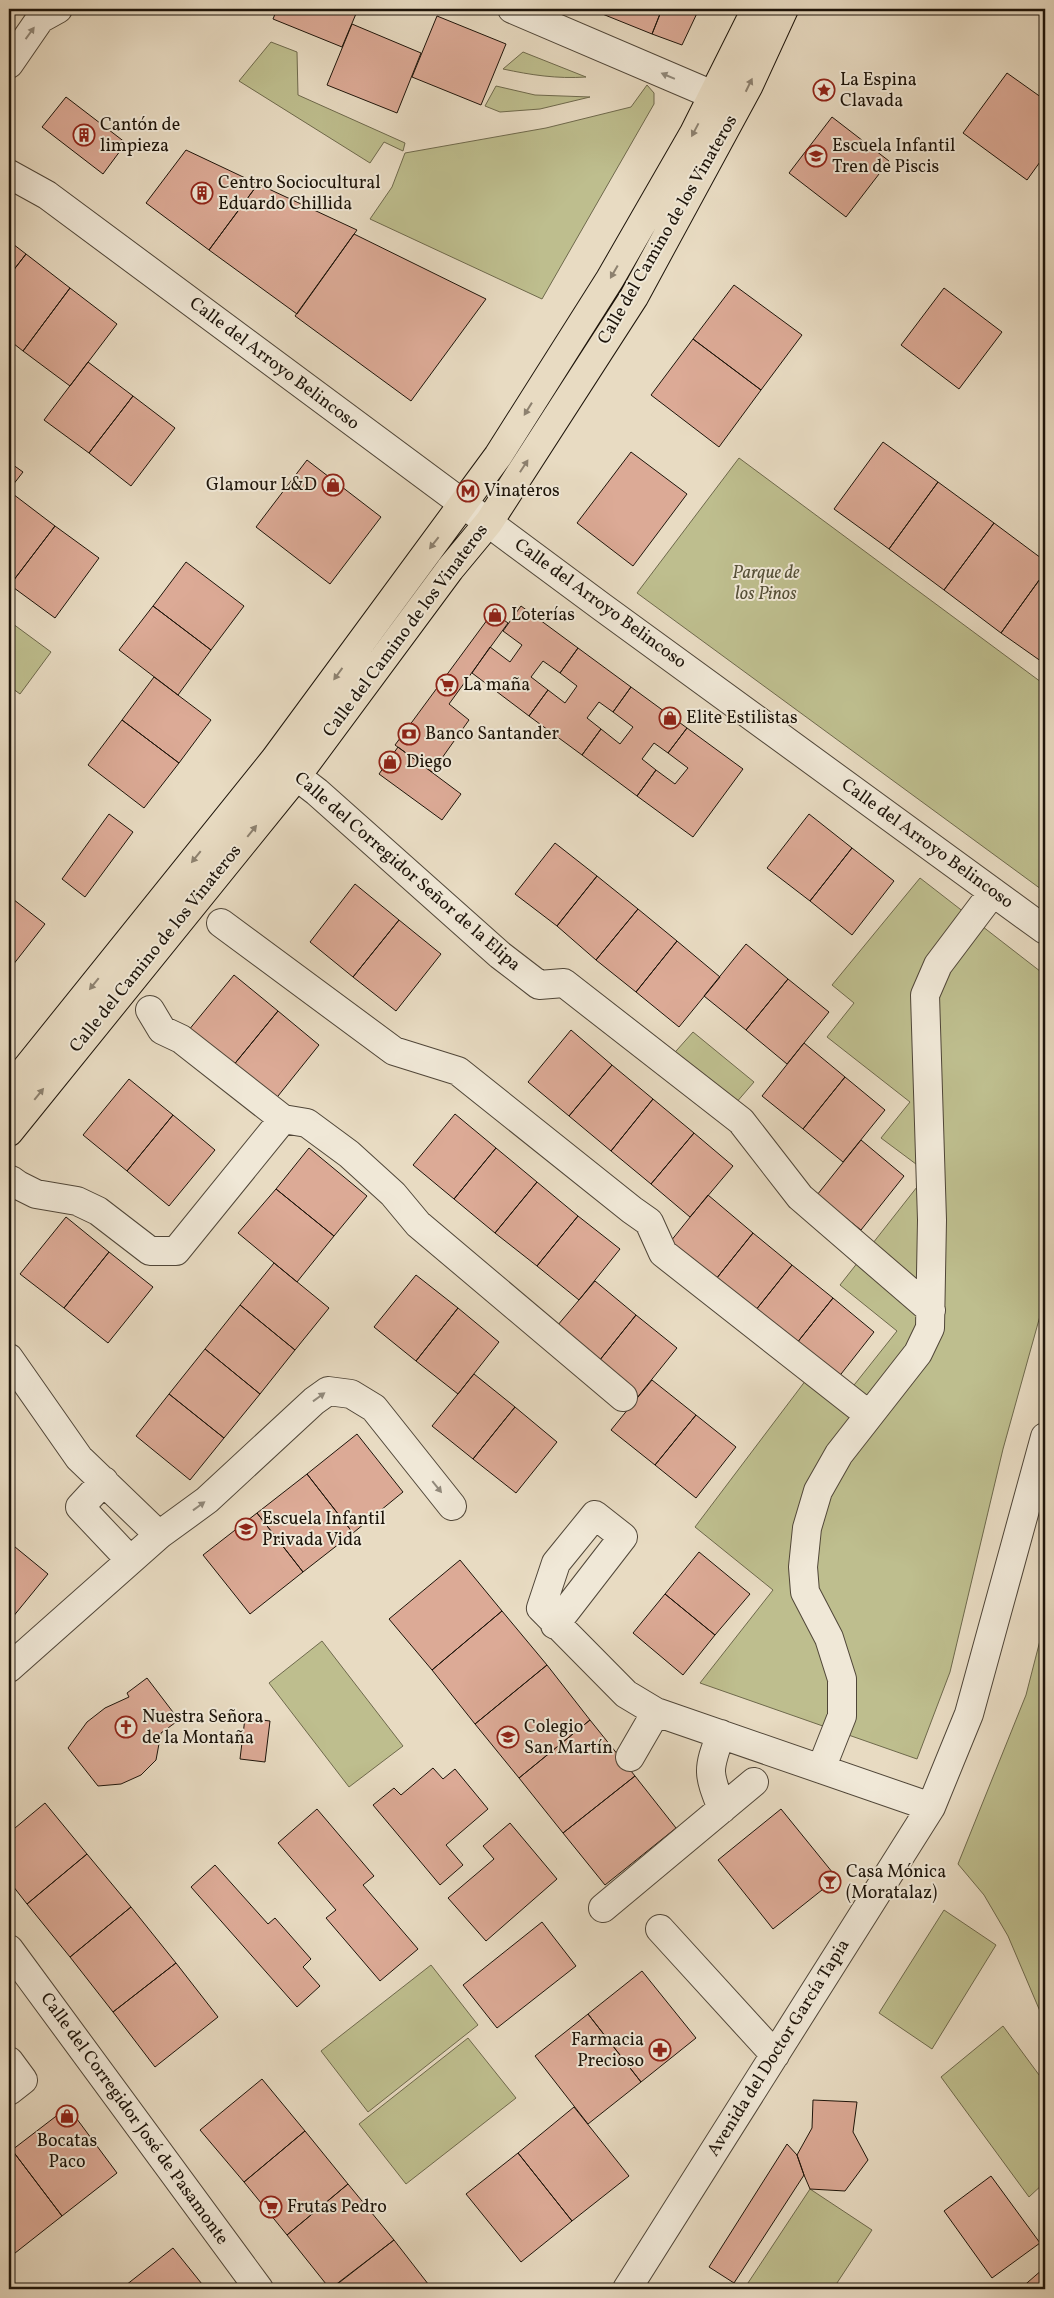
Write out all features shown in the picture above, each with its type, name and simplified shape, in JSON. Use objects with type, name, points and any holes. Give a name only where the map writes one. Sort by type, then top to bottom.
[{"type":"main road","name":"Calle del Camino de los Vinateros","points":[[9,1090],[275,759],[464,505],[498,456],[610,279],[713,96],[756,9]]},
{"type":"main road","name":"Calle del Camino de los Vinateros","points":[[9,1132],[296,777],[444,577],[489,522],[634,297],[750,85],[784,9]]},
{"type":"street","points":[[9,64],[40,19],[58,9]]},
{"type":"street","points":[[512,9],[713,96]]},
{"type":"street","name":"Calle del Arroyo Belincoso","points":[[9,174],[47,194],[464,505],[1045,930]]},
{"type":"street","name":"Calle del Corregidor Señor de la Elipa","points":[[275,759],[317,792],[500,955],[538,985],[564,983],[741,1121],[800,1197],[930,1310]]},
{"type":"street","points":[[822,1769],[842,1716],[842,1679],[829,1638],[805,1592],[803,1567],[807,1528],[818,1491],[839,1454],[918,1353],[930,1328],[932,1220],[925,995],[938,964],[993,892]]},
{"type":"street","points":[[221,923],[394,1051],[426,1060],[461,1074],[649,1222],[663,1254],[869,1415]]},
{"type":"street","points":[[150,1010],[162,1030],[181,1039],[284,1119],[307,1123],[348,1154],[393,1194],[418,1224],[623,1397]]},
{"type":"street","points":[[11,1180],[36,1194],[78,1201],[98,1211],[150,1251],[176,1251],[284,1119]]},
{"type":"street","points":[[9,1358],[79,1458],[159,1535]]},
{"type":"street","points":[[9,1668],[159,1535],[207,1500],[314,1401],[328,1391],[351,1394],[374,1408],[452,1506]]},
{"type":"street","name":"Avenida del Doctor García Tapia","points":[[627,2289],[932,1807],[969,1714],[1045,1437]]},
{"type":"street","points":[[104,1481],[80,1507],[130,1560]]},
{"type":"street","points":[[555,1624],[626,1694],[656,1712],[932,1807]]},
{"type":"street","points":[[630,1758],[656,1712]]},
{"type":"street","points":[[721,1734],[712,1757],[710,1778],[722,1809]]},
{"type":"street","points":[[603,1908],[754,1782]]},
{"type":"street","points":[[660,1929],[775,2055]]},
{"type":"street","name":"Calle del Corregidor José de Pasamonte","points":[[9,1949],[259,2289]]},
{"type":"street","points":[[9,2061],[24,2080],[9,2091]]},
{"type":"green space","points":[[271,42],[297,52],[298,95],[405,143],[403,151],[384,142],[370,163],[239,81]]},
{"type":"green space","points":[[523,52],[586,77],[544,76],[503,69]]},
{"type":"green space","points":[[647,85],[654,93],[654,104],[542,299],[370,219],[392,187],[405,153],[546,128],[631,107]]},
{"type":"green space","points":[[496,86],[535,95],[590,97],[540,109],[500,112],[485,106]]},
{"type":"green space","name":"Parque de los Pinos","points":[[739,458],[1045,685],[1045,892],[637,593]]},
{"type":"green space","points":[[9,621],[51,652],[20,694],[9,686]]},
{"type":"green space","points":[[920,878],[1045,975],[1045,1298],[1003,1449],[950,1672],[917,1759],[700,1683],[773,1590],[695,1527],[806,1380],[839,1404],[897,1331],[840,1285],[928,1173],[881,1138],[910,1102],[827,1037],[854,1003],[832,985]]},
{"type":"green space","points":[[693,1032],[754,1082],[729,1111],[669,1059]]},
{"type":"green space","points":[[1045,1621],[1045,2023],[1008,1936],[984,1895],[958,1864],[1026,1695]]},
{"type":"green space","points":[[322,1641],[403,1746],[349,1787],[269,1683]]},
{"type":"green space","points":[[944,1910],[996,1945],[932,2049],[879,2013]]},
{"type":"green space","points":[[431,1965],[478,2025],[368,2112],[321,2051]]},
{"type":"green space","points":[[1003,2026],[1045,2083],[1045,2182],[1029,2197],[941,2077]]},
{"type":"green space","points":[[468,2038],[516,2098],[406,2184],[359,2124]]},
{"type":"green space","points":[[810,2189],[872,2230],[833,2289],[744,2289]]},
{"type":"building","points":[[277,9],[358,9],[342,47],[273,19]]},
{"type":"building","points":[[590,9],[662,9],[652,34]]},
{"type":"building","points":[[662,9],[699,9],[682,45],[652,34]]},
{"type":"building","points":[[437,16],[506,44],[481,105],[412,77]]},
{"type":"building","points":[[352,24],[421,53],[397,113],[327,85]]},
{"type":"building","points":[[1007,73],[1045,100],[1045,155],[1027,180],[963,133]]},
{"type":"building","name":"Cantón de limpieza","points":[[66,97],[126,143],[103,174],[42,127]]},
{"type":"building","points":[[832,117],[889,161],[846,217],[789,173]]},
{"type":"building","name":"Centro Sociocultural Eduardo Chillida","points":[[186,150],[258,184],[209,250],[146,203]]},
{"type":"building","points":[[258,184],[357,230],[297,314],[209,250]]},
{"type":"building","points":[[354,234],[486,299],[411,401],[295,316]]},
{"type":"building","points":[[9,241],[26,254],[9,276]]},
{"type":"building","points":[[26,254],[70,288],[23,351],[9,340],[9,276]]},
{"type":"building","points":[[734,285],[802,335],[761,390],[693,339]]},
{"type":"building","points":[[70,288],[117,324],[70,386],[23,351]]},
{"type":"building","points":[[944,288],[1002,332],[959,389],[901,345]]},
{"type":"building","points":[[693,339],[761,390],[719,447],[651,395]]},
{"type":"building","points":[[88,362],[133,396],[89,453],[44,420]]},
{"type":"building","points":[[133,396],[175,428],[131,486],[89,453]]},
{"type":"building","points":[[883,442],[938,482],[889,549],[834,509]]},
{"type":"building","points":[[631,452],[687,494],[633,566],[577,523]]},
{"type":"building","points":[[307,460],[381,517],[330,584],[256,527]]},
{"type":"building","points":[[9,462],[23,472],[9,490]]},
{"type":"building","points":[[938,482],[994,523],[944,590],[889,549]]},
{"type":"building","points":[[9,491],[55,526],[10,585],[9,584]]},
{"type":"building","points":[[994,523],[1045,561],[1045,572],[1001,633],[944,590]]},
{"type":"building","points":[[55,526],[99,558],[55,618],[10,585]]},
{"type":"building","points":[[186,562],[244,606],[211,650],[153,606]]},
{"type":"building","points":[[1045,572],[1045,664],[1001,633]]},
{"type":"building","points":[[153,606],[211,650],[178,695],[119,650]]},
{"type":"building","points":[[521,606],[578,648],[560,673],[543,661],[531,677],[548,690],[529,716],[472,673],[490,647],[510,662],[522,645],[503,631]]},
{"type":"building","points":[[493,612],[508,623],[449,704],[469,720],[432,772],[395,745]]},
{"type":"building","points":[[578,648],[631,687],[613,712],[599,702],[587,718],[601,729],[582,755],[529,716],[548,690],[565,703],[577,686],[560,673]]},
{"type":"building","points":[[154,677],[211,720],[179,763],[122,720]]},
{"type":"building","points":[[631,687],[687,728],[668,753],[654,743],[642,759],[656,770],[637,796],[582,755],[601,729],[620,744],[633,727],[613,712]]},
{"type":"building","points":[[122,720],[179,763],[144,808],[88,765]]},
{"type":"building","points":[[687,728],[743,769],[693,837],[637,796],[656,770],[675,784],[688,768],[668,753]]},
{"type":"building","points":[[398,747],[461,794],[442,820],[379,774]]},
{"type":"building","points":[[109,814],[133,832],[85,897],[62,879]]},
{"type":"building","points":[[809,814],[852,848],[810,901],[767,868]]},
{"type":"building","points":[[555,843],[597,876],[557,926],[515,894]]},
{"type":"building","points":[[852,848],[894,881],[852,935],[810,901]]},
{"type":"building","points":[[597,876],[638,909],[596,960],[557,926]]},
{"type":"building","points":[[355,884],[399,920],[353,977],[310,942]]},
{"type":"building","points":[[9,896],[45,924],[9,970]]},
{"type":"building","points":[[638,909],[677,941],[636,992],[596,960]]},
{"type":"building","points":[[399,920],[441,954],[396,1011],[353,977]]},
{"type":"building","points":[[677,941],[720,977],[679,1027],[636,992]]},
{"type":"building","points":[[746,944],[788,979],[746,1030],[704,996]]},
{"type":"building","points":[[234,975],[278,1011],[232,1067],[188,1031]]},
{"type":"building","points":[[788,979],[829,1012],[787,1064],[746,1030]]},
{"type":"building","points":[[278,1011],[319,1045],[274,1101],[232,1067]]},
{"type":"building","points":[[571,1030],[612,1065],[569,1116],[528,1082]]},
{"type":"building","points":[[804,1043],[845,1077],[803,1129],[762,1096]]},
{"type":"building","points":[[612,1065],[653,1099],[611,1151],[569,1116]]},
{"type":"building","points":[[845,1077],[885,1110],[843,1162],[803,1129]]},
{"type":"building","points":[[129,1079],[173,1115],[127,1171],[83,1135]]},
{"type":"building","points":[[653,1099],[694,1133],[651,1184],[611,1151]]},
{"type":"building","points":[[455,1114],[496,1148],[454,1199],[413,1165]]},
{"type":"building","points":[[173,1115],[215,1150],[169,1206],[127,1171]]},
{"type":"building","points":[[694,1133],[733,1166],[690,1217],[651,1184]]},
{"type":"building","points":[[861,1140],[904,1176],[861,1230],[817,1195]]},
{"type":"building","points":[[309,1148],[367,1196],[334,1236],[276,1189]]},
{"type":"building","points":[[496,1148],[537,1182],[495,1233],[454,1199]]},
{"type":"building","points":[[537,1182],[578,1216],[537,1266],[495,1233]]},
{"type":"building","points":[[276,1189],[334,1236],[297,1282],[238,1233]]},
{"type":"building","points":[[708,1195],[753,1233],[712,1284],[666,1247]]},
{"type":"building","points":[[578,1216],[620,1249],[579,1300],[537,1266]]},
{"type":"building","points":[[66,1217],[109,1252],[64,1308],[20,1274]]},
{"type":"building","points":[[753,1233],[792,1265],[751,1316],[712,1284]]},
{"type":"building","points":[[109,1252],[153,1287],[108,1343],[64,1308]]},
{"type":"building","points":[[274,1263],[329,1308],[295,1350],[240,1305]]},
{"type":"building","points":[[792,1265],[833,1298],[792,1349],[751,1316]]},
{"type":"building","points":[[416,1275],[458,1308],[416,1361],[374,1327]]},
{"type":"building","points":[[595,1281],[636,1315],[595,1366],[552,1332]]},
{"type":"building","points":[[833,1298],[874,1332],[834,1383],[792,1349]]},
{"type":"building","points":[[240,1305],[295,1350],[260,1394],[205,1349]]},
{"type":"building","points":[[458,1308],[499,1342],[458,1394],[416,1361]]},
{"type":"building","points":[[636,1315],[677,1348],[636,1399],[595,1366]]},
{"type":"building","points":[[205,1349],[260,1394],[224,1438],[169,1394]]},
{"type":"building","points":[[474,1374],[515,1407],[473,1459],[432,1426]]},
{"type":"building","points":[[652,1380],[696,1415],[655,1465],[611,1430]]},
{"type":"building","points":[[169,1394],[224,1438],[190,1480],[136,1436]]},
{"type":"building","points":[[515,1407],[557,1442],[516,1493],[473,1459]]},
{"type":"building","points":[[696,1415],[736,1447],[696,1498],[655,1465]]},
{"type":"building","points":[[357,1434],[403,1492],[353,1533],[307,1474]]},
{"type":"building","points":[[307,1474],[353,1533],[303,1572],[257,1513]]},
{"type":"building","points":[[257,1513],[303,1572],[250,1614],[203,1555]]},
{"type":"building","points":[[9,1542],[48,1574],[12,1618],[9,1615]]},
{"type":"building","points":[[699,1552],[750,1594],[715,1635],[665,1594]]},
{"type":"building","points":[[460,1560],[502,1611],[432,1670],[389,1619]]},
{"type":"building","points":[[665,1594],[715,1635],[683,1675],[633,1633]]},
{"type":"building","points":[[502,1611],[547,1665],[475,1724],[432,1670]]},
{"type":"building","points":[[547,1665],[590,1720],[519,1778],[475,1724]]},
{"type":"building","name":"Nuestra Señora de la Montaña","points":[[147,1678],[179,1720],[161,1733],[156,1760],[141,1775],[121,1784],[98,1786],[68,1748],[87,1722],[105,1708],[129,1697],[127,1693]]},
{"type":"building","points":[[245,1718],[270,1721],[265,1762],[240,1759]]},
{"type":"building","points":[[590,1720],[635,1776],[563,1833],[519,1778]]},
{"type":"building","points":[[433,1768],[443,1779],[455,1769],[488,1809],[446,1845],[463,1865],[440,1885],[373,1805],[394,1788],[401,1795]]},
{"type":"building","points":[[635,1776],[676,1828],[605,1885],[563,1833]]},
{"type":"building","points":[[45,1803],[87,1854],[27,1904],[9,1881],[9,1833]]},
{"type":"building","points":[[317,1809],[374,1876],[363,1885],[418,1949],[380,1981],[326,1918],[336,1910],[278,1843]]},
{"type":"building","points":[[781,1809],[837,1878],[773,1929],[718,1860]]},
{"type":"building","points":[[510,1823],[557,1879],[486,1941],[448,1898],[494,1859],[483,1846]]},
{"type":"building","points":[[87,1854],[131,1907],[70,1957],[27,1904]]},
{"type":"building","points":[[215,1865],[268,1924],[275,1918],[311,1959],[303,1967],[320,1986],[297,2007],[191,1887]]},
{"type":"building","points":[[131,1907],[176,1963],[113,2012],[70,1957]]},
{"type":"building","points":[[542,1922],[576,1966],[497,2028],[463,1985]]},
{"type":"building","points":[[176,1963],[218,2017],[155,2067],[113,2012]]},
{"type":"building","points":[[642,1971],[696,2038],[641,2082],[588,2014]]},
{"type":"building","points":[[588,2014],[641,2082],[588,2124],[535,2056]]},
{"type":"building","points":[[262,2079],[305,2131],[244,2182],[200,2130]]},
{"type":"building","points":[[813,2100],[857,2102],[853,2132],[868,2160],[845,2191],[810,2189],[804,2175],[797,2155],[812,2128]]},
{"type":"building","points":[[68,2107],[117,2173],[62,2216],[12,2150]]},
{"type":"building","points":[[574,2107],[629,2176],[572,2221],[518,2153]]},
{"type":"building","points":[[305,2131],[348,2184],[287,2235],[244,2182]]},
{"type":"building","points":[[787,2144],[797,2155],[804,2175],[734,2283],[709,2267]]},
{"type":"building","points":[[12,2150],[62,2216],[10,2257],[9,2153]]},
{"type":"building","points":[[518,2153],[572,2221],[521,2262],[466,2194]]},
{"type":"building","points":[[991,2176],[1040,2243],[992,2278],[944,2211]]},
{"type":"building","points":[[348,2184],[394,2240],[330,2289],[287,2235]]},
{"type":"building","points":[[394,2240],[432,2289],[331,2289]]},
{"type":"building","points":[[173,2248],[206,2289],[121,2289]]},
{"type":"building","points":[[1043,2269],[1045,2271],[1045,2289],[1020,2289]]},
{"type":"place","name":"La Espina Clavada","points":[[824,90]]},
{"type":"place","name":"Cantón de limpieza","points":[[84,135]]},
{"type":"place","name":"Escuela Infantil Tren de Piscis","points":[[816,156]]},
{"type":"place","name":"Centro Sociocultural Eduardo Chillida","points":[[202,193]]},
{"type":"place","name":"Glamour L&D","points":[[333,485]]},
{"type":"place","name":"Vinateros","points":[[468,491]]},
{"type":"place","name":"Loterías","points":[[495,615]]},
{"type":"place","name":"La maña","points":[[447,685]]},
{"type":"place","name":"Elite Estilistas","points":[[670,718]]},
{"type":"place","name":"Banco Santander","points":[[409,734]]},
{"type":"place","name":"Diego","points":[[390,762]]},
{"type":"place","name":"Escuela Infantil Privada Vida","points":[[246,1529]]},
{"type":"place","name":"Nuestra Señora de la Montaña","points":[[126,1727]]},
{"type":"place","name":"Colegio San Martín","points":[[508,1737]]},
{"type":"place","name":"Casa Mónica (Moratalaz)","points":[[830,1882]]},
{"type":"place","name":"Farmacia Precioso","points":[[660,2050]]},
{"type":"place","name":"Bocatas Paco","points":[[67,2116]]},
{"type":"place","name":"Frutas Pedro","points":[[271,2207]]}]
